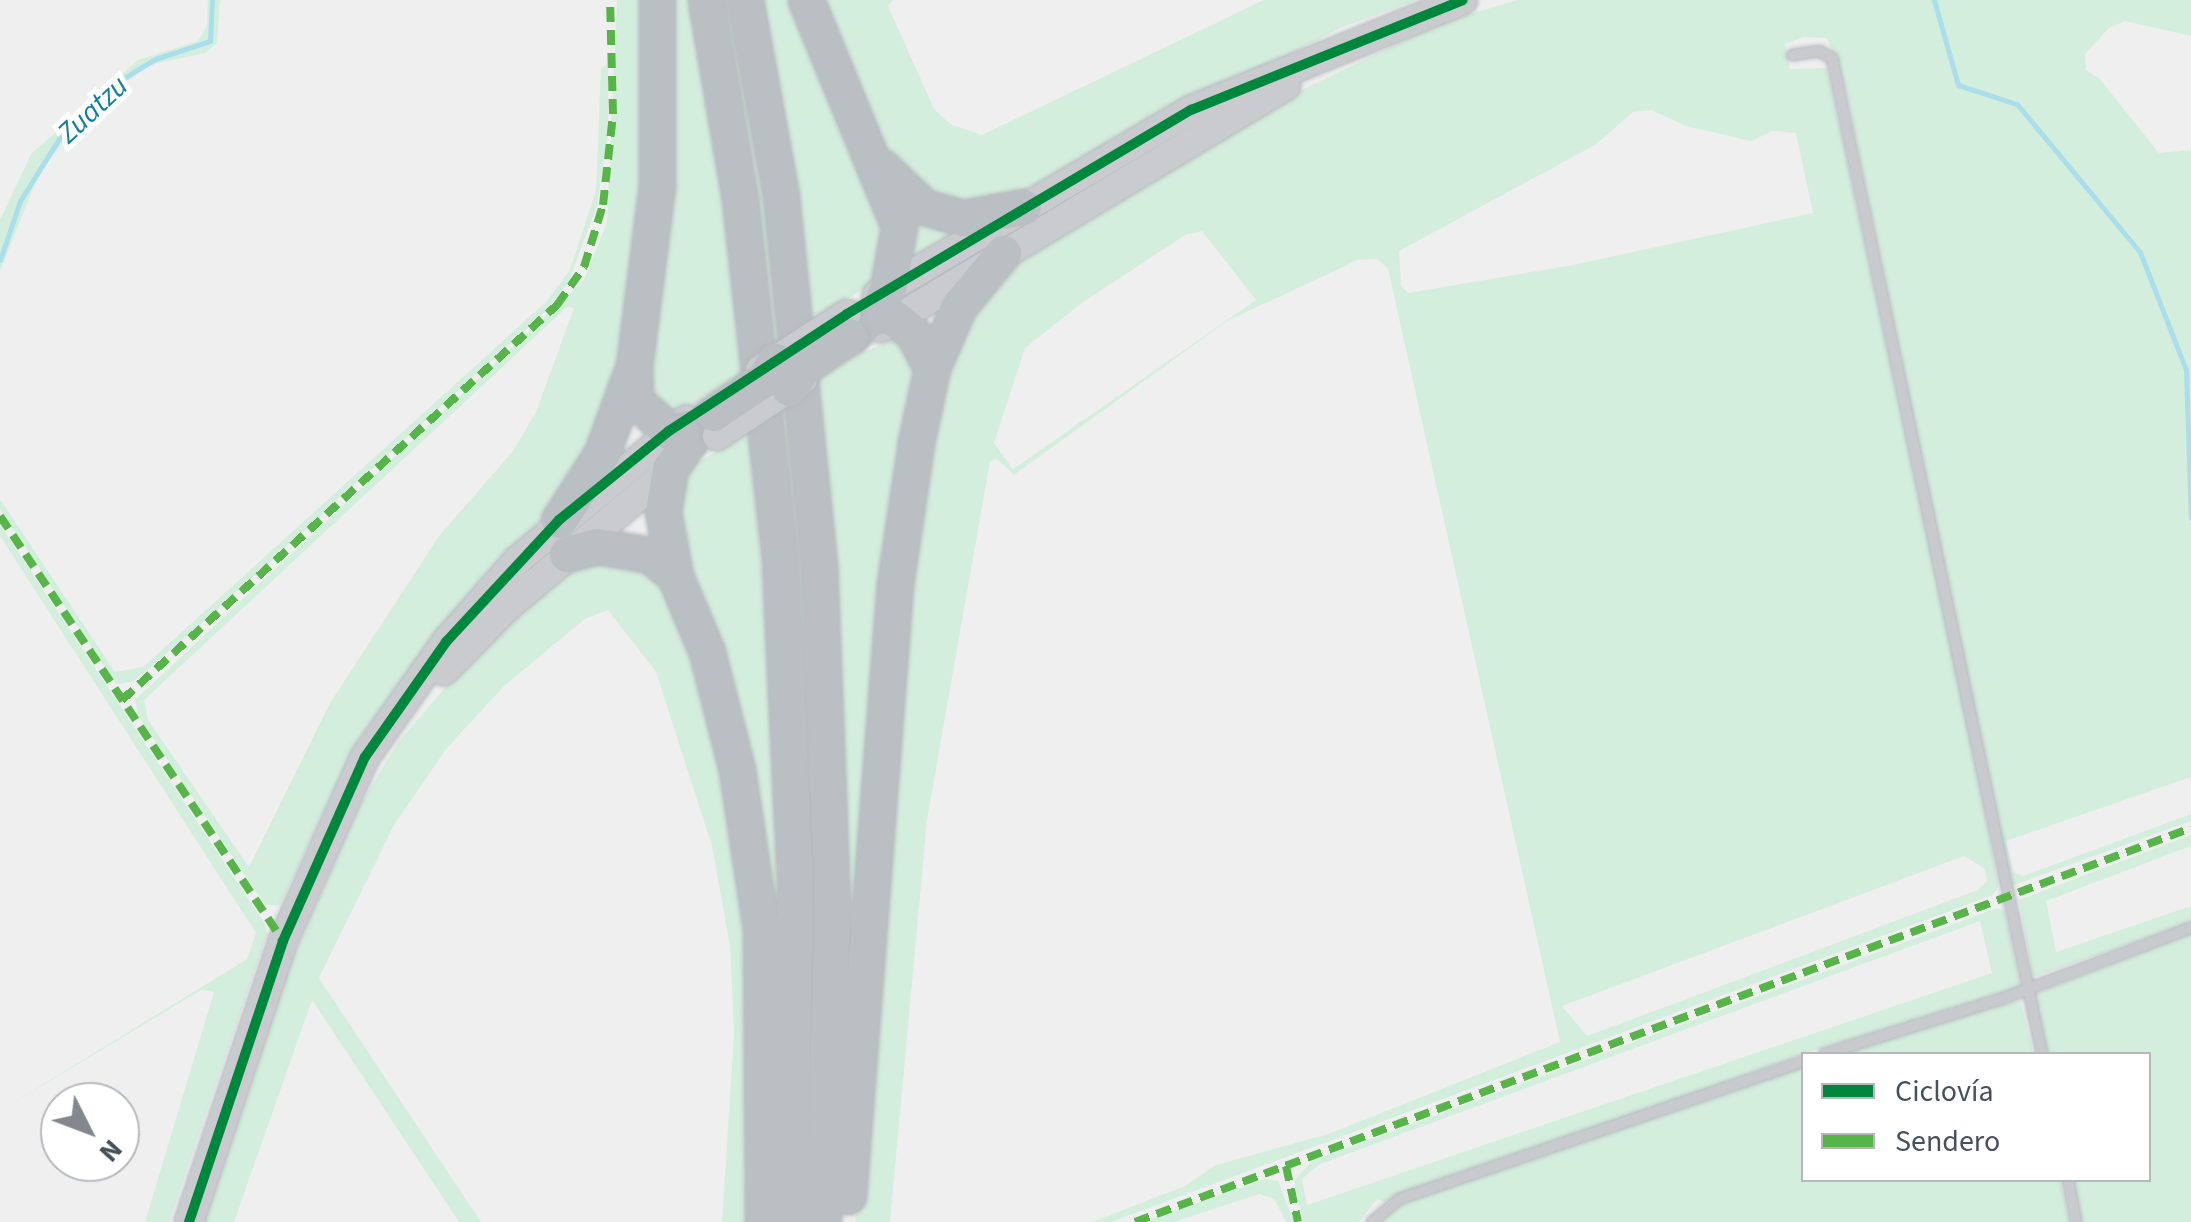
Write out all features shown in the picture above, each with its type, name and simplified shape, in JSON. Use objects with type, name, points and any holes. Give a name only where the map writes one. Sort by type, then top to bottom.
[{"type":"highway","points":[[657,0],[657,184],[634,366],[635,400],[656,426],[703,423]]},
{"type":"highway","points":[[706,0],[740,199],[780,564],[795,884],[789,1222]]},
{"type":"highway","points":[[744,0],[780,197],[820,566],[832,901],[824,1222]]},
{"type":"highway","points":[[763,1222],[765,1000],[750,845],[717,687],[692,607],[675,576],[663,512],[670,469],[703,423],[765,378],[804,367],[866,320],[899,227],[806,0]]},
{"type":"highway","points":[[874,160],[924,207],[963,218],[1024,207]]},
{"type":"highway","points":[[844,1222],[895,584],[932,368],[959,306],[1003,253]]},
{"type":"highway","points":[[866,320],[913,334],[932,368]]},
{"type":"highway","points":[[634,366],[602,453],[563,537],[650,555],[675,576]]},
{"type":"street","points":[[866,320],[1024,207],[1191,110],[1410,18],[1463,0]]},
{"type":"street","points":[[866,320],[1003,253],[1410,18]]},
{"type":"street","points":[[189,1222],[283,941],[332,826],[412,706],[563,537],[703,423]]},
{"type":"street","points":[[563,537],[670,469]]},
{"type":"lane","points":[[1792,55],[1819,52],[1832,58],[2042,1052]]},
{"type":"lane","points":[[1830,1052],[2027,990],[2191,928]]},
{"type":"lane","points":[[1372,1222],[1400,1200],[1801,1063]]},
{"type":"lane","points":[[2068,1182],[2076,1222]]},
{"type":"green space","points":[[208,0],[220,0],[217,43],[205,53],[145,66],[77,125],[40,171],[0,271],[0,220],[31,154],[138,60],[198,41],[207,26]]},
{"type":"green space","points":[[617,0],[644,0],[638,277],[612,392],[585,459],[548,514],[488,574],[359,738],[280,905],[265,905],[139,717],[135,700],[584,280],[607,222]],"holes":[[[567,307],[574,308],[536,412],[513,451],[439,536],[330,703],[249,867],[148,720],[144,700]]]},
{"type":"green space","points":[[667,0],[689,0],[729,223],[771,674],[778,944],[675,522],[684,470],[730,444],[712,391],[674,419],[649,400]]},
{"type":"green space","points":[[719,0],[731,0],[749,97],[776,282],[808,605],[818,1043],[800,1222],[806,1043]]},
{"type":"green space","points":[[760,0],[795,0],[886,242],[872,283],[833,309],[850,358],[900,337],[919,367],[847,1019],[840,628],[822,413],[786,128]]},
{"type":"green space","points":[[816,0],[893,0],[888,6],[934,109],[950,124],[982,135],[1264,0],[1417,0],[1340,28],[1003,204],[930,198],[883,150]]},
{"type":"green space","points":[[1517,0],[2191,0],[2191,36],[2125,21],[2109,28],[2085,54],[2086,70],[2099,78],[2159,153],[2191,150],[2191,777],[2006,841],[2013,872],[2023,876],[2191,814],[2191,821],[2014,885],[2008,881],[1846,91],[1827,38],[1803,37],[1785,44],[1790,69],[1827,68],[1980,783],[1998,887],[1993,895],[1111,1222],[1092,1222],[1185,1186],[1216,1165],[1328,1134],[1560,1042],[1388,269],[1377,259],[1358,260],[1227,321],[1014,475],[997,459],[990,461],[927,820],[890,1222],[855,1222],[901,658],[930,421],[965,317],[1013,263],[1289,96],[1441,23]],"holes":[[[1651,110],[1686,126],[1751,141],[1773,131],[1796,133],[1813,213],[1573,265],[1408,293],[1401,285],[1399,251],[1595,145],[1633,112]],[[1202,231],[1256,300],[1013,469],[994,443],[1025,348],[1083,302],[1187,234]],[[1964,856],[1985,869],[1987,881],[1978,890],[1587,1036],[1562,1006]]]},
{"type":"green space","points":[[608,64],[608,134],[597,206],[568,283],[545,312],[209,617],[133,682],[116,684],[0,509],[0,499],[115,672],[143,667],[547,301],[570,270],[596,190],[601,68]]},
{"type":"green space","points":[[906,209],[965,229],[911,259]]},
{"type":"green space","points":[[0,525],[265,924],[267,934],[169,1222],[145,1222],[214,992],[201,990],[47,1082],[247,959],[256,933],[0,536]]},
{"type":"green space","points":[[628,559],[666,582],[707,694],[747,918],[753,1222],[722,1222],[734,1034],[730,946],[712,846],[656,672],[608,610],[585,619],[504,686],[447,748],[394,825],[319,978],[481,1222],[459,1222],[312,1000],[234,1222],[204,1222],[290,964],[359,807],[397,744],[485,640],[545,584],[583,563]]},
{"type":"green space","points":[[2191,835],[2191,846],[2046,901],[2056,952],[2191,906],[2191,923],[2033,977],[2019,900]]},
{"type":"green space","points":[[1997,908],[2005,911],[2020,985],[2014,989],[1801,1052],[1384,1202],[1377,1199],[1359,1222],[1303,1222],[1294,1181],[1312,1161]],"holes":[[[1980,921],[1992,973],[1307,1205],[1302,1179],[1320,1164]]]},
{"type":"green space","points":[[2191,933],[2191,1222],[2081,1222],[2072,1182],[2151,1182],[2151,1052],[2045,1052],[2035,994]]},
{"type":"green space","points":[[2020,1001],[2033,1052],[1844,1052],[1969,1011]]},
{"type":"green space","points":[[1801,1068],[1801,1182],[2060,1182],[2069,1222],[1378,1222],[1404,1203]]},
{"type":"green space","points":[[1265,1179],[1278,1181],[1294,1222],[1286,1222],[1274,1199],[1259,1194],[1174,1222],[1143,1222]]},
{"type":"waterway","name":"Zuatzu","points":[[0,260],[20,201],[60,137],[114,84],[155,59],[210,41],[212,0]]},
{"type":"waterway","points":[[1934,0],[1958,85],[2017,104],[2140,252],[2186,370],[2191,518]]},
{"type":"marked path","points":[[122,700],[557,305],[584,267],[603,205],[613,114],[610,0]]},
{"type":"marked path","points":[[0,516],[283,941]]},
{"type":"marked path","points":[[1135,1222],[2191,828]]},
{"type":"marked path","points":[[1286,1166],[1298,1222]]},
{"type":"cycle path","points":[[189,1222],[283,941],[365,757],[446,642],[559,520],[669,431],[847,314],[1191,110],[1463,0]]}]
